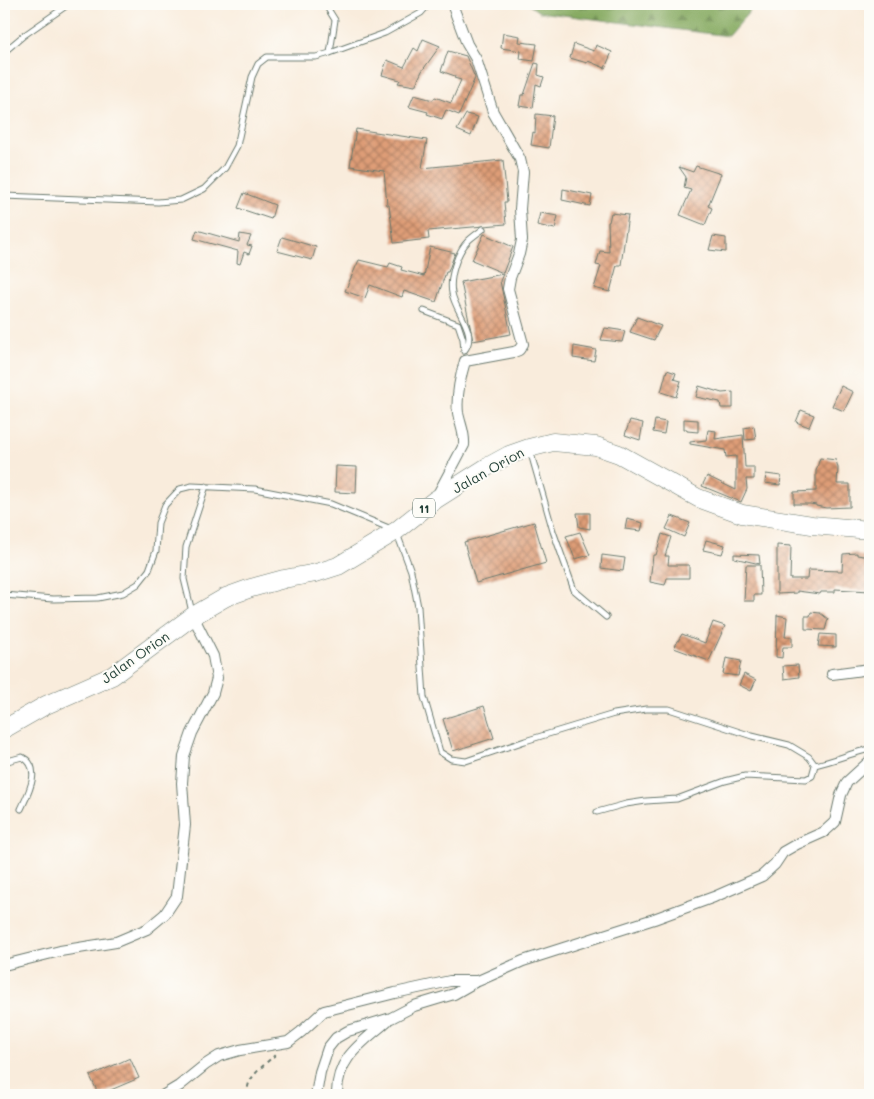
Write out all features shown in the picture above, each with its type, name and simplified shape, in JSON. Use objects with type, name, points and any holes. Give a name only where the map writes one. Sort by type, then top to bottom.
[{"type":"highway","name":"Jalan Orion","points":[[4,729],[46,705],[112,676],[193,616],[226,597],[251,588],[338,566],[396,531],[435,500],[488,467],[509,455],[553,442],[596,446],[619,454],[698,498],[742,514],[812,525],[870,530]]},
{"type":"street","points":[[435,500],[449,470],[464,445],[465,438],[458,414],[458,398],[464,356],[514,352],[519,350],[523,344],[523,338],[508,289],[522,240],[520,209],[523,172],[520,159],[493,112],[476,59],[467,44],[452,4]]},
{"type":"street","points":[[4,965],[60,951],[116,942],[147,929],[166,914],[178,896],[185,825],[182,784],[184,756],[192,733],[213,693],[217,678],[213,656],[193,616]]},
{"type":"street","points":[[832,674],[870,669]]},
{"type":"street","points":[[322,1095],[316,1090],[328,1048],[336,1038],[348,1031],[391,1018],[414,1006],[454,994],[523,961],[654,919],[714,897],[762,876],[776,864],[783,852],[824,832],[835,822],[841,795],[847,782],[870,761]]},
{"type":"street","points":[[164,1095],[220,1056],[240,1050],[288,1042],[324,1011],[450,981],[478,981]]},
{"type":"street","points":[[337,1095],[340,1075],[348,1056],[360,1043],[391,1018]]},
{"type":"lane","points":[[4,52],[23,36],[69,4]]},
{"type":"lane","points":[[326,4],[335,20],[330,54]]},
{"type":"lane","points":[[4,196],[129,202],[181,200],[204,189],[226,168],[237,146],[252,77],[258,64],[267,57],[316,57],[330,54],[385,33],[421,13],[429,4]]},
{"type":"lane","points":[[464,356],[470,339],[468,329],[452,294],[451,285],[459,256],[467,242],[483,228]]},
{"type":"lane","points":[[424,311],[458,324],[463,339],[464,356]]},
{"type":"lane","points":[[529,448],[574,590],[606,617]]},
{"type":"lane","points":[[4,595],[53,599],[98,598],[123,593],[138,584],[149,570],[156,551],[158,523],[165,505],[180,489],[192,486],[255,489],[331,504],[396,531],[411,570],[418,607],[424,697],[440,752],[451,759],[466,761],[614,714],[646,709],[669,709],[752,736],[789,745],[809,757],[815,765]]},
{"type":"lane","points":[[193,616],[184,579],[186,547],[206,486]]},
{"type":"lane","points":[[815,765],[829,762],[857,751],[870,749]]},
{"type":"lane","points":[[4,762],[22,757],[31,766],[33,775],[31,787],[22,809]]},
{"type":"lane","points":[[597,812],[646,801],[677,799],[725,781],[746,776],[806,779],[812,776],[815,765]]},
{"type":"path","points":[[250,1095],[247,1090],[248,1082],[288,1042]]},
{"type":"green space","points":[[528,4],[756,4],[728,36],[539,12]]},
{"type":"building","points":[[503,33],[520,36],[519,42],[537,44],[534,61],[520,59],[521,51],[501,48]]},
{"type":"building","points":[[423,39],[440,46],[422,71],[415,86],[398,83],[400,80],[382,75],[387,60],[404,67],[414,48],[418,51]]},
{"type":"building","points":[[574,44],[594,51],[596,45],[612,52],[605,68],[588,61],[587,63],[570,58]]},
{"type":"building","points":[[448,51],[466,56],[475,78],[459,115],[446,110],[442,119],[427,114],[428,112],[409,107],[414,95],[433,100],[435,97],[451,103],[461,80],[441,71]]},
{"type":"building","points":[[535,63],[539,64],[538,75],[544,77],[541,86],[536,84],[533,108],[519,106],[521,95],[524,95]]},
{"type":"building","points":[[466,114],[478,117],[471,136],[457,130]]},
{"type":"building","points":[[536,114],[553,116],[549,148],[531,145],[533,132],[535,133]]},
{"type":"building","points":[[356,129],[427,140],[422,168],[503,160],[507,202],[504,202],[506,224],[428,231],[429,239],[394,243],[389,205],[387,205],[384,171],[350,166]]},
{"type":"building","points":[[696,166],[721,174],[708,206],[712,208],[705,225],[680,215],[691,190],[684,188],[686,177],[679,167],[693,172]]},
{"type":"building","points":[[563,189],[592,195],[590,206],[562,200]]},
{"type":"building","points":[[244,193],[275,205],[271,219],[238,208]]},
{"type":"building","points":[[540,213],[558,216],[555,229],[537,225]]},
{"type":"building","points":[[611,213],[628,215],[621,265],[617,265],[610,292],[594,288],[601,266],[596,265],[600,251],[609,252],[608,222]]},
{"type":"building","points":[[197,230],[239,242],[240,234],[251,236],[247,245],[252,246],[249,254],[244,252],[240,264],[237,263],[238,251],[194,239]]},
{"type":"building","points":[[484,234],[513,247],[503,273],[472,260]]},
{"type":"building","points":[[713,236],[726,238],[726,252],[709,250]]},
{"type":"building","points":[[282,237],[316,247],[312,260],[277,251]]},
{"type":"building","points":[[430,247],[455,253],[448,272],[446,272],[436,302],[404,291],[402,297],[370,285],[365,298],[345,291],[359,260],[388,267],[390,263],[402,267],[401,270],[424,276]]},
{"type":"building","points":[[503,274],[500,281],[511,334],[473,341],[461,282]]},
{"type":"building","points":[[637,317],[661,326],[654,340],[630,332]]},
{"type":"building","points":[[605,328],[625,331],[622,342],[601,340]]},
{"type":"building","points":[[574,346],[596,350],[594,361],[573,358]]},
{"type":"building","points":[[667,370],[676,373],[674,379],[681,381],[676,397],[661,392]]},
{"type":"building","points":[[699,386],[722,393],[733,392],[733,408],[721,408],[720,402],[696,397]]},
{"type":"building","points":[[841,386],[853,392],[844,411],[832,406]]},
{"type":"building","points":[[801,410],[814,415],[809,427],[796,422]]},
{"type":"building","points":[[684,419],[698,420],[698,432],[684,429]]},
{"type":"building","points":[[630,420],[643,423],[640,440],[625,435]]},
{"type":"building","points":[[655,420],[666,422],[664,434],[653,432]]},
{"type":"building","points":[[754,426],[756,439],[745,440],[744,428]]},
{"type":"building","points":[[708,430],[716,431],[715,439],[743,435],[745,467],[754,467],[754,479],[746,479],[747,489],[741,502],[702,486],[707,476],[736,490],[736,456],[726,457],[725,450],[690,444],[690,442],[706,440]]},
{"type":"building","points":[[820,458],[836,460],[838,468],[837,484],[850,484],[850,507],[826,508],[810,504],[794,504],[794,492],[816,491],[816,471]]},
{"type":"building","points":[[336,466],[357,467],[356,493],[335,492]]},
{"type":"building","points":[[766,474],[781,476],[780,485],[765,483]]},
{"type":"building","points":[[577,513],[590,513],[590,529],[579,527]]},
{"type":"building","points":[[672,516],[690,523],[684,537],[666,529]]},
{"type":"building","points":[[627,519],[643,523],[641,531],[625,529]]},
{"type":"building","points":[[534,522],[546,563],[476,583],[464,542]]},
{"type":"building","points":[[580,532],[590,555],[575,559],[566,536]]},
{"type":"building","points":[[662,534],[671,537],[665,556],[669,556],[668,565],[689,565],[689,578],[667,578],[665,585],[650,582],[653,555],[656,555]]},
{"type":"building","points":[[706,540],[725,545],[722,554],[703,550]]},
{"type":"building","points":[[777,545],[791,546],[790,579],[807,579],[808,570],[842,571],[843,554],[857,553],[857,555],[870,557],[870,591],[835,589],[835,592],[821,592],[820,594],[797,591],[797,593],[777,594]]},
{"type":"building","points":[[734,554],[759,555],[760,564],[734,558]]},
{"type":"building","points":[[602,555],[625,558],[623,571],[601,568]]},
{"type":"building","points":[[746,565],[760,565],[761,595],[754,595],[754,601],[744,601]]},
{"type":"building","points":[[811,612],[820,613],[828,619],[825,630],[805,629],[805,616],[810,616]]},
{"type":"building","points":[[777,615],[787,617],[785,637],[792,637],[792,647],[783,647],[782,658],[776,657]]},
{"type":"building","points":[[713,622],[725,626],[709,661],[674,648],[682,634],[705,643]]},
{"type":"building","points":[[820,634],[836,635],[836,647],[818,646]]},
{"type":"building","points":[[726,658],[741,661],[738,676],[723,674]]},
{"type":"building","points":[[798,665],[799,677],[784,679],[783,666]]},
{"type":"building","points":[[744,674],[756,680],[751,691],[739,685]]},
{"type":"building","points":[[484,706],[494,738],[453,751],[443,719]]},
{"type":"building","points":[[130,1058],[139,1078],[99,1095],[90,1076]]}]
